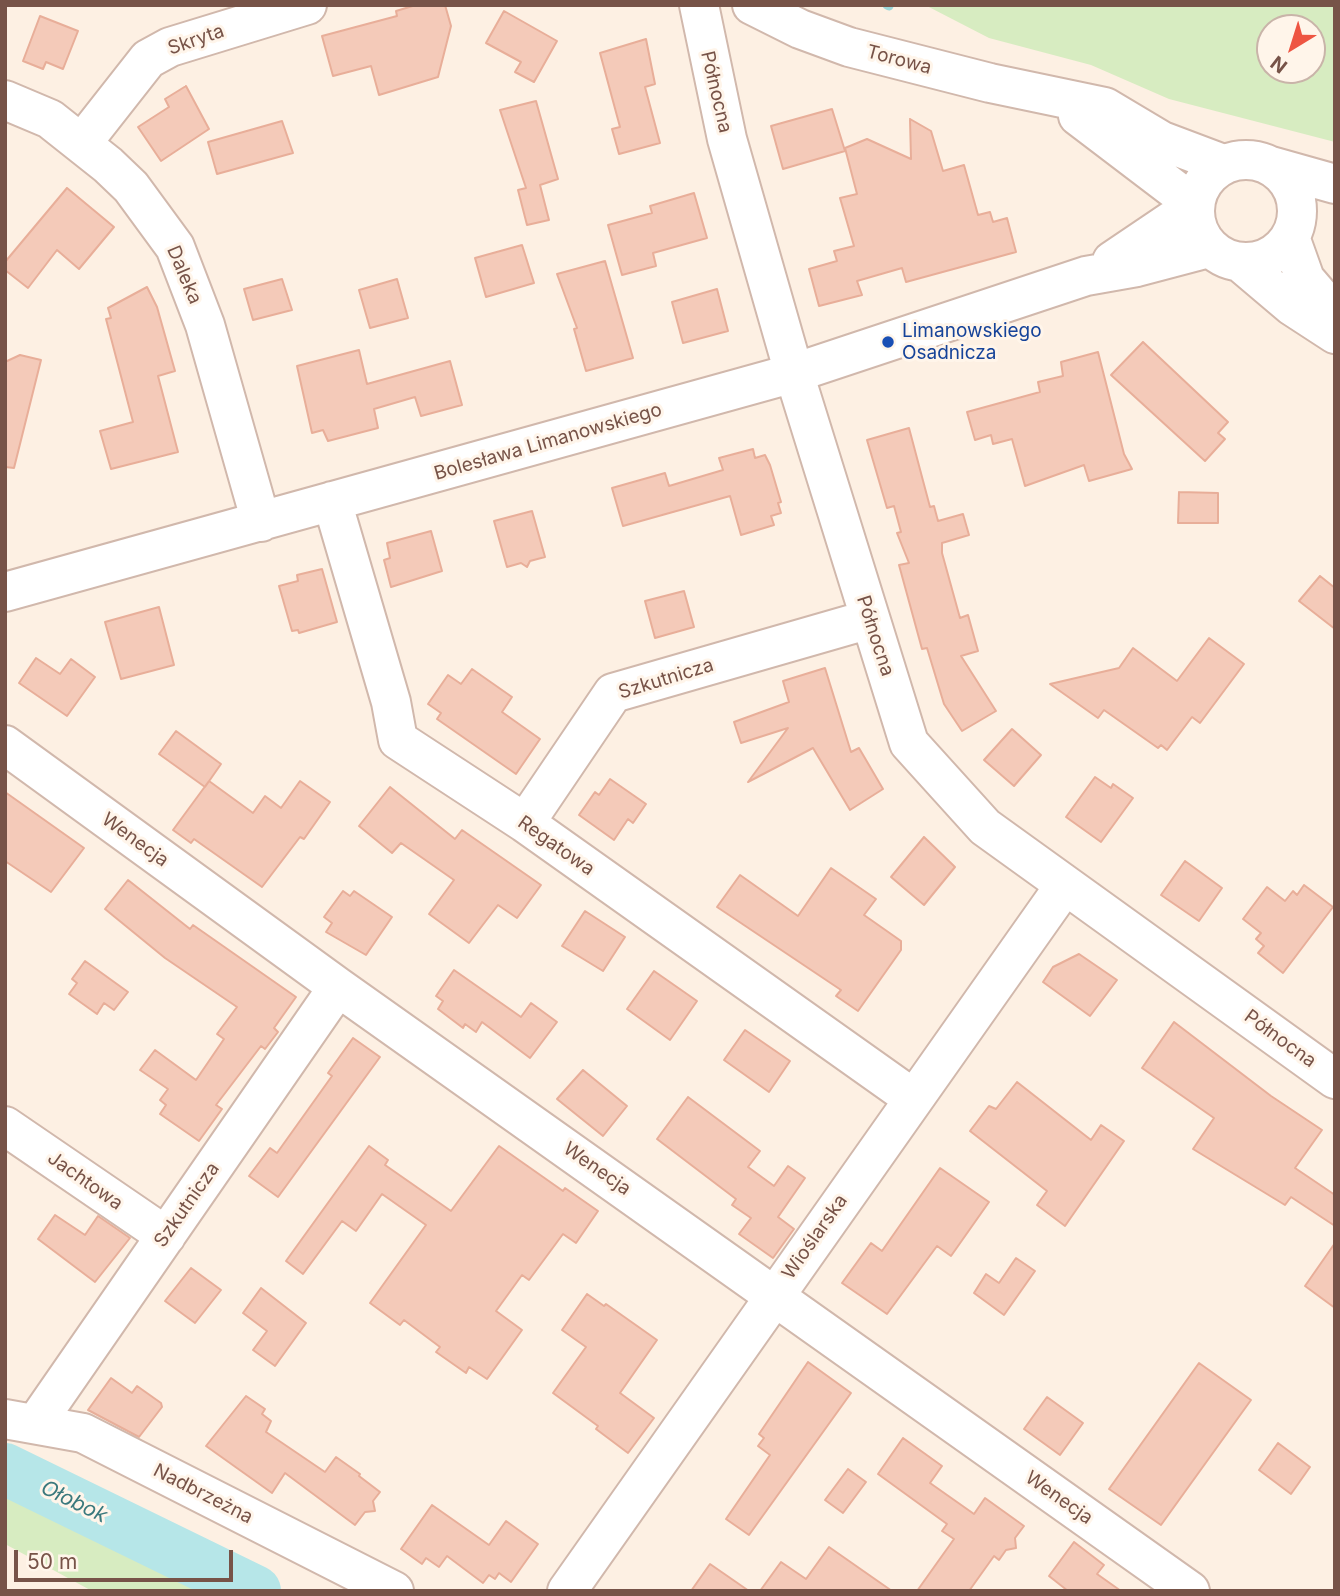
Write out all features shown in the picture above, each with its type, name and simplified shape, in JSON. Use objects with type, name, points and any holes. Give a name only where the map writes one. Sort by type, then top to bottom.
[{"type":"street","name":"Skryta","points":[[82,143],[148,59],[170,47],[307,5]]},
{"type":"street","name":"Północna","points":[[699,5],[727,139],[794,373],[909,743],[985,827],[1335,1079]]},
{"type":"street","name":"Torowa","points":[[752,5],[800,29],[849,47],[1105,107],[1162,141],[1223,164]]},
{"type":"street","name":"Torowa","points":[[1051,96],[1195,205]]},
{"type":"street","name":"Daleka","points":[[5,100],[50,119],[82,143],[131,187],[175,247],[205,326],[261,522]]},
{"type":"street","points":[[1335,184],[1255,160],[1239,160],[1223,164],[1210,174],[1200,187],[1194,218],[1199,234],[1224,255],[1292,306],[1335,334]]},
{"type":"street","points":[[1271,166],[1283,176],[1293,191],[1297,209],[1292,229],[1305,279],[1335,314]]},
{"type":"street","points":[[1224,255],[1258,261],[1274,254],[1308,211],[1335,198]]},
{"type":"street","name":"Bolesława Limanowskiego","points":[[1086,276],[1154,235],[1195,205]]},
{"type":"street","name":"Bolesława Limanowskiego","points":[[5,592],[794,373],[1086,276],[1224,255]]},
{"type":"street","name":"Regatowa","points":[[332,502],[391,702],[398,740],[525,823],[914,1099]]},
{"type":"street","name":"Szkutnicza","points":[[525,823],[613,692],[870,619]]},
{"type":"street","name":"Wenecja","points":[[5,746],[338,987],[1190,1591]]},
{"type":"street","name":"Wioślarska","points":[[568,1591],[1065,885]]},
{"type":"street","name":"Szkutnicza","points":[[20,1421],[166,1236],[338,987]]},
{"type":"street","name":"Jachtowa","points":[[5,1126],[166,1236]]},
{"type":"street","name":"Nadbrzeżna","points":[[20,1421],[83,1433],[394,1591]]},
{"type":"green space","points":[[925,5],[1335,5],[1335,142],[1169,99],[1091,65],[989,38]]},
{"type":"green space","points":[[5,1491],[205,1591],[92,1591],[5,1544]]},
{"type":"building","points":[[416,5],[445,5],[451,26],[438,77],[379,95],[371,66],[333,76],[322,36],[397,16],[396,11]]},
{"type":"building","points":[[504,11],[557,41],[534,82],[515,72],[521,62],[486,43]]},
{"type":"building","points":[[40,16],[78,31],[63,69],[46,62],[43,69],[23,61]]},
{"type":"building","points":[[646,39],[655,84],[645,87],[660,143],[619,154],[612,129],[620,127],[600,53]]},
{"type":"building","points":[[186,86],[209,129],[161,161],[138,127],[169,107],[165,99]]},
{"type":"building","points":[[536,101],[558,179],[540,185],[549,220],[527,225],[518,190],[526,188],[500,110]]},
{"type":"building","points":[[832,109],[845,151],[783,169],[771,126]]},
{"type":"building","points":[[910,119],[931,131],[943,171],[964,165],[978,215],[990,212],[993,222],[1007,218],[1016,252],[906,282],[902,268],[857,281],[862,295],[819,306],[809,269],[837,261],[834,251],[854,246],[840,198],[857,194],[845,148],[867,139],[911,159]]},
{"type":"building","points":[[282,121],[293,153],[217,174],[208,142]]},
{"type":"building","points":[[67,188],[114,227],[79,269],[57,250],[28,288],[5,270],[5,262]]},
{"type":"building","points":[[694,193],[707,238],[653,253],[656,266],[622,275],[608,225],[652,213],[650,206]]},
{"type":"building","points":[[522,245],[534,283],[486,297],[475,258]]},
{"type":"building","points":[[605,261],[633,358],[586,371],[574,329],[577,328],[557,274]]},
{"type":"building","points":[[282,279],[292,310],[253,320],[244,289]]},
{"type":"building","points":[[397,279],[408,318],[370,328],[359,290]]},
{"type":"building","points":[[147,287],[157,307],[175,371],[158,376],[178,452],[111,469],[100,431],[133,422],[106,319],[111,318],[108,308]]},
{"type":"building","points":[[717,289],[728,331],[683,343],[672,302]]},
{"type":"building","points":[[1143,342],[1228,422],[1218,433],[1225,439],[1205,461],[1111,375]]},
{"type":"building","points":[[359,350],[367,384],[450,361],[462,405],[421,416],[415,397],[374,409],[378,428],[328,441],[323,430],[312,433],[297,366]]},
{"type":"building","points":[[1098,352],[1124,454],[1132,469],[1089,481],[1084,465],[1025,486],[1012,439],[993,444],[991,435],[975,440],[967,412],[1040,392],[1038,382],[1063,376],[1061,362]]},
{"type":"building","points":[[20,355],[41,360],[14,468],[5,467],[5,362]]},
{"type":"building","points":[[909,428],[930,507],[934,506],[938,521],[963,514],[969,535],[942,543],[942,553],[960,618],[968,615],[978,651],[961,656],[996,711],[962,731],[944,704],[927,648],[922,649],[899,565],[909,563],[897,533],[901,532],[894,506],[887,508],[867,440]]},
{"type":"building","points":[[753,449],[755,458],[765,455],[781,502],[778,503],[781,513],[771,516],[774,525],[741,535],[730,496],[623,526],[612,488],[665,473],[669,486],[723,470],[719,458]]},
{"type":"building","points":[[1179,492],[1218,493],[1218,523],[1178,523]]},
{"type":"building","points":[[532,511],[545,557],[530,561],[527,567],[521,563],[507,567],[494,521]]},
{"type":"building","points":[[431,531],[442,571],[391,587],[384,560],[390,558],[387,543]]},
{"type":"building","points":[[322,569],[337,622],[299,633],[298,630],[292,631],[279,586],[298,581],[297,575]]},
{"type":"building","points":[[1320,576],[1335,588],[1335,629],[1299,601]]},
{"type":"building","points":[[684,591],[694,627],[655,638],[645,601]]},
{"type":"building","points":[[159,607],[174,665],[121,679],[105,622]]},
{"type":"building","points":[[1209,638],[1244,664],[1200,723],[1192,717],[1167,750],[1161,745],[1158,748],[1104,710],[1098,718],[1050,684],[1119,668],[1133,648],[1177,681]]},
{"type":"building","points":[[36,658],[60,674],[71,659],[95,677],[67,716],[19,683]]},
{"type":"building","points":[[825,668],[851,752],[859,748],[883,789],[850,810],[813,748],[748,782],[788,728],[741,743],[734,722],[789,702],[783,681]]},
{"type":"building","points":[[472,669],[512,697],[502,712],[540,739],[516,774],[437,719],[441,713],[428,704],[448,675],[461,684]]},
{"type":"building","points":[[1012,729],[1041,755],[1014,786],[984,760]]},
{"type":"building","points":[[176,731],[221,764],[205,787],[159,754]]},
{"type":"building","points":[[1095,777],[1111,788],[1113,784],[1133,798],[1101,842],[1066,817]]},
{"type":"building","points":[[610,779],[646,804],[633,823],[628,819],[614,840],[579,815],[595,792],[599,795]]},
{"type":"building","points":[[209,781],[253,813],[265,796],[281,808],[300,781],[330,802],[304,839],[300,837],[262,887],[194,839],[191,843],[173,830]]},
{"type":"building","points":[[390,787],[455,839],[462,830],[541,885],[517,918],[498,905],[469,943],[429,914],[454,880],[401,843],[392,853],[359,826]]},
{"type":"building","points":[[5,792],[84,848],[51,892],[5,861]]},
{"type":"building","points":[[924,837],[955,867],[924,905],[891,877]]},
{"type":"building","points":[[1185,861],[1222,888],[1199,921],[1161,895]]},
{"type":"building","points":[[831,868],[876,899],[864,915],[901,941],[901,950],[858,1011],[836,996],[841,990],[717,907],[740,875],[798,916]]},
{"type":"building","points":[[128,880],[190,929],[193,925],[296,997],[274,1028],[278,1032],[265,1049],[261,1046],[216,1105],[222,1109],[199,1141],[160,1114],[166,1105],[160,1100],[168,1089],[140,1070],[155,1050],[196,1080],[224,1039],[217,1034],[237,1007],[165,958],[105,909]]},
{"type":"building","points":[[1304,885],[1333,907],[1283,973],[1258,953],[1264,946],[1256,939],[1261,933],[1243,919],[1267,887],[1285,901],[1293,891],[1297,895]]},
{"type":"building","points":[[343,891],[350,896],[354,891],[392,917],[366,955],[326,932],[332,923],[324,917]]},
{"type":"building","points":[[585,911],[625,937],[603,971],[562,946]]},
{"type":"building","points":[[1079,954],[1117,980],[1090,1016],[1043,982],[1053,967]]},
{"type":"building","points":[[85,961],[128,992],[114,1010],[104,1003],[97,1014],[69,994],[77,983],[72,979]]},
{"type":"building","points":[[454,970],[521,1017],[531,1003],[557,1022],[530,1058],[482,1022],[476,1032],[465,1024],[463,1028],[438,1009],[443,1001],[436,996]]},
{"type":"building","points":[[654,971],[697,1001],[670,1040],[627,1009]]},
{"type":"building","points":[[1174,1022],[1271,1096],[1322,1130],[1295,1168],[1335,1195],[1335,1226],[1291,1197],[1285,1205],[1193,1149],[1214,1118],[1142,1068]]},
{"type":"building","points":[[745,1030],[790,1061],[769,1092],[724,1060]]},
{"type":"building","points":[[353,1038],[380,1057],[278,1197],[249,1176],[270,1148],[277,1153],[332,1076],[328,1073]]},
{"type":"building","points":[[583,1070],[627,1106],[603,1136],[557,1099]]},
{"type":"building","points":[[1017,1082],[1091,1140],[1101,1125],[1124,1141],[1065,1226],[1037,1205],[1047,1191],[970,1131],[989,1106],[996,1109]]},
{"type":"building","points":[[688,1097],[760,1151],[748,1167],[774,1186],[788,1166],[805,1178],[778,1217],[794,1229],[773,1258],[739,1234],[751,1218],[732,1205],[736,1199],[657,1139]]},
{"type":"building","points":[[369,1146],[388,1160],[385,1165],[451,1211],[499,1146],[563,1191],[565,1188],[598,1211],[576,1243],[563,1234],[529,1280],[522,1275],[496,1311],[522,1330],[487,1379],[469,1367],[466,1373],[436,1352],[440,1347],[404,1320],[400,1325],[370,1303],[426,1225],[382,1194],[356,1231],[342,1221],[303,1274],[286,1261]]},
{"type":"building","points":[[940,1168],[989,1202],[951,1256],[937,1246],[887,1314],[842,1283],[871,1243],[882,1251]]},
{"type":"building","points":[[55,1215],[85,1235],[98,1216],[130,1238],[95,1282],[38,1239]]},
{"type":"building","points":[[1335,1243],[1335,1308],[1305,1286]]},
{"type":"building","points":[[1016,1258],[1035,1271],[1004,1315],[974,1293],[986,1274],[999,1283]]},
{"type":"building","points":[[191,1268],[221,1290],[195,1323],[165,1301]]},
{"type":"building","points":[[261,1288],[306,1323],[275,1366],[253,1350],[267,1331],[243,1313]]},
{"type":"building","points":[[587,1294],[657,1340],[620,1393],[654,1418],[628,1453],[596,1429],[598,1426],[553,1393],[586,1347],[562,1330]]},
{"type":"building","points":[[808,1362],[851,1393],[749,1535],[726,1519],[770,1455],[758,1446],[764,1438],[759,1434]]},
{"type":"building","points":[[1199,1363],[1251,1400],[1161,1525],[1109,1489]]},
{"type":"building","points":[[111,1378],[132,1393],[137,1386],[161,1403],[162,1407],[139,1437],[88,1410]]},
{"type":"building","points":[[246,1396],[265,1409],[262,1414],[271,1421],[266,1432],[325,1472],[336,1457],[360,1474],[359,1476],[380,1492],[373,1501],[375,1511],[365,1512],[355,1525],[285,1473],[272,1493],[206,1446]]},
{"type":"building","points":[[1047,1397],[1083,1423],[1060,1455],[1024,1429]]},
{"type":"building","points":[[903,1438],[942,1466],[930,1483],[974,1514],[985,1498],[1024,1526],[1015,1538],[1016,1548],[1006,1550],[999,1560],[994,1556],[969,1591],[917,1591],[954,1539],[942,1531],[947,1524],[878,1474]]},
{"type":"building","points":[[1278,1443],[1310,1467],[1291,1494],[1259,1470]]},
{"type":"building","points":[[848,1469],[866,1482],[843,1513],[825,1500]]},
{"type":"building","points":[[432,1505],[489,1545],[506,1521],[538,1544],[511,1582],[499,1573],[495,1579],[489,1575],[483,1583],[447,1556],[439,1567],[426,1558],[422,1564],[401,1549]]},
{"type":"building","points":[[1074,1542],[1104,1565],[1097,1574],[1121,1591],[1068,1591],[1049,1576]]},
{"type":"building","points":[[829,1547],[892,1591],[760,1591],[781,1562],[806,1579]]},
{"type":"building","points":[[710,1564],[749,1591],[691,1591]]},
{"type":"waterway","name":"Ołobok","points":[[5,1469],[255,1591]]},
{"type":"place","name":"Limanowskiego Osadnicza","points":[[888,342]]}]
